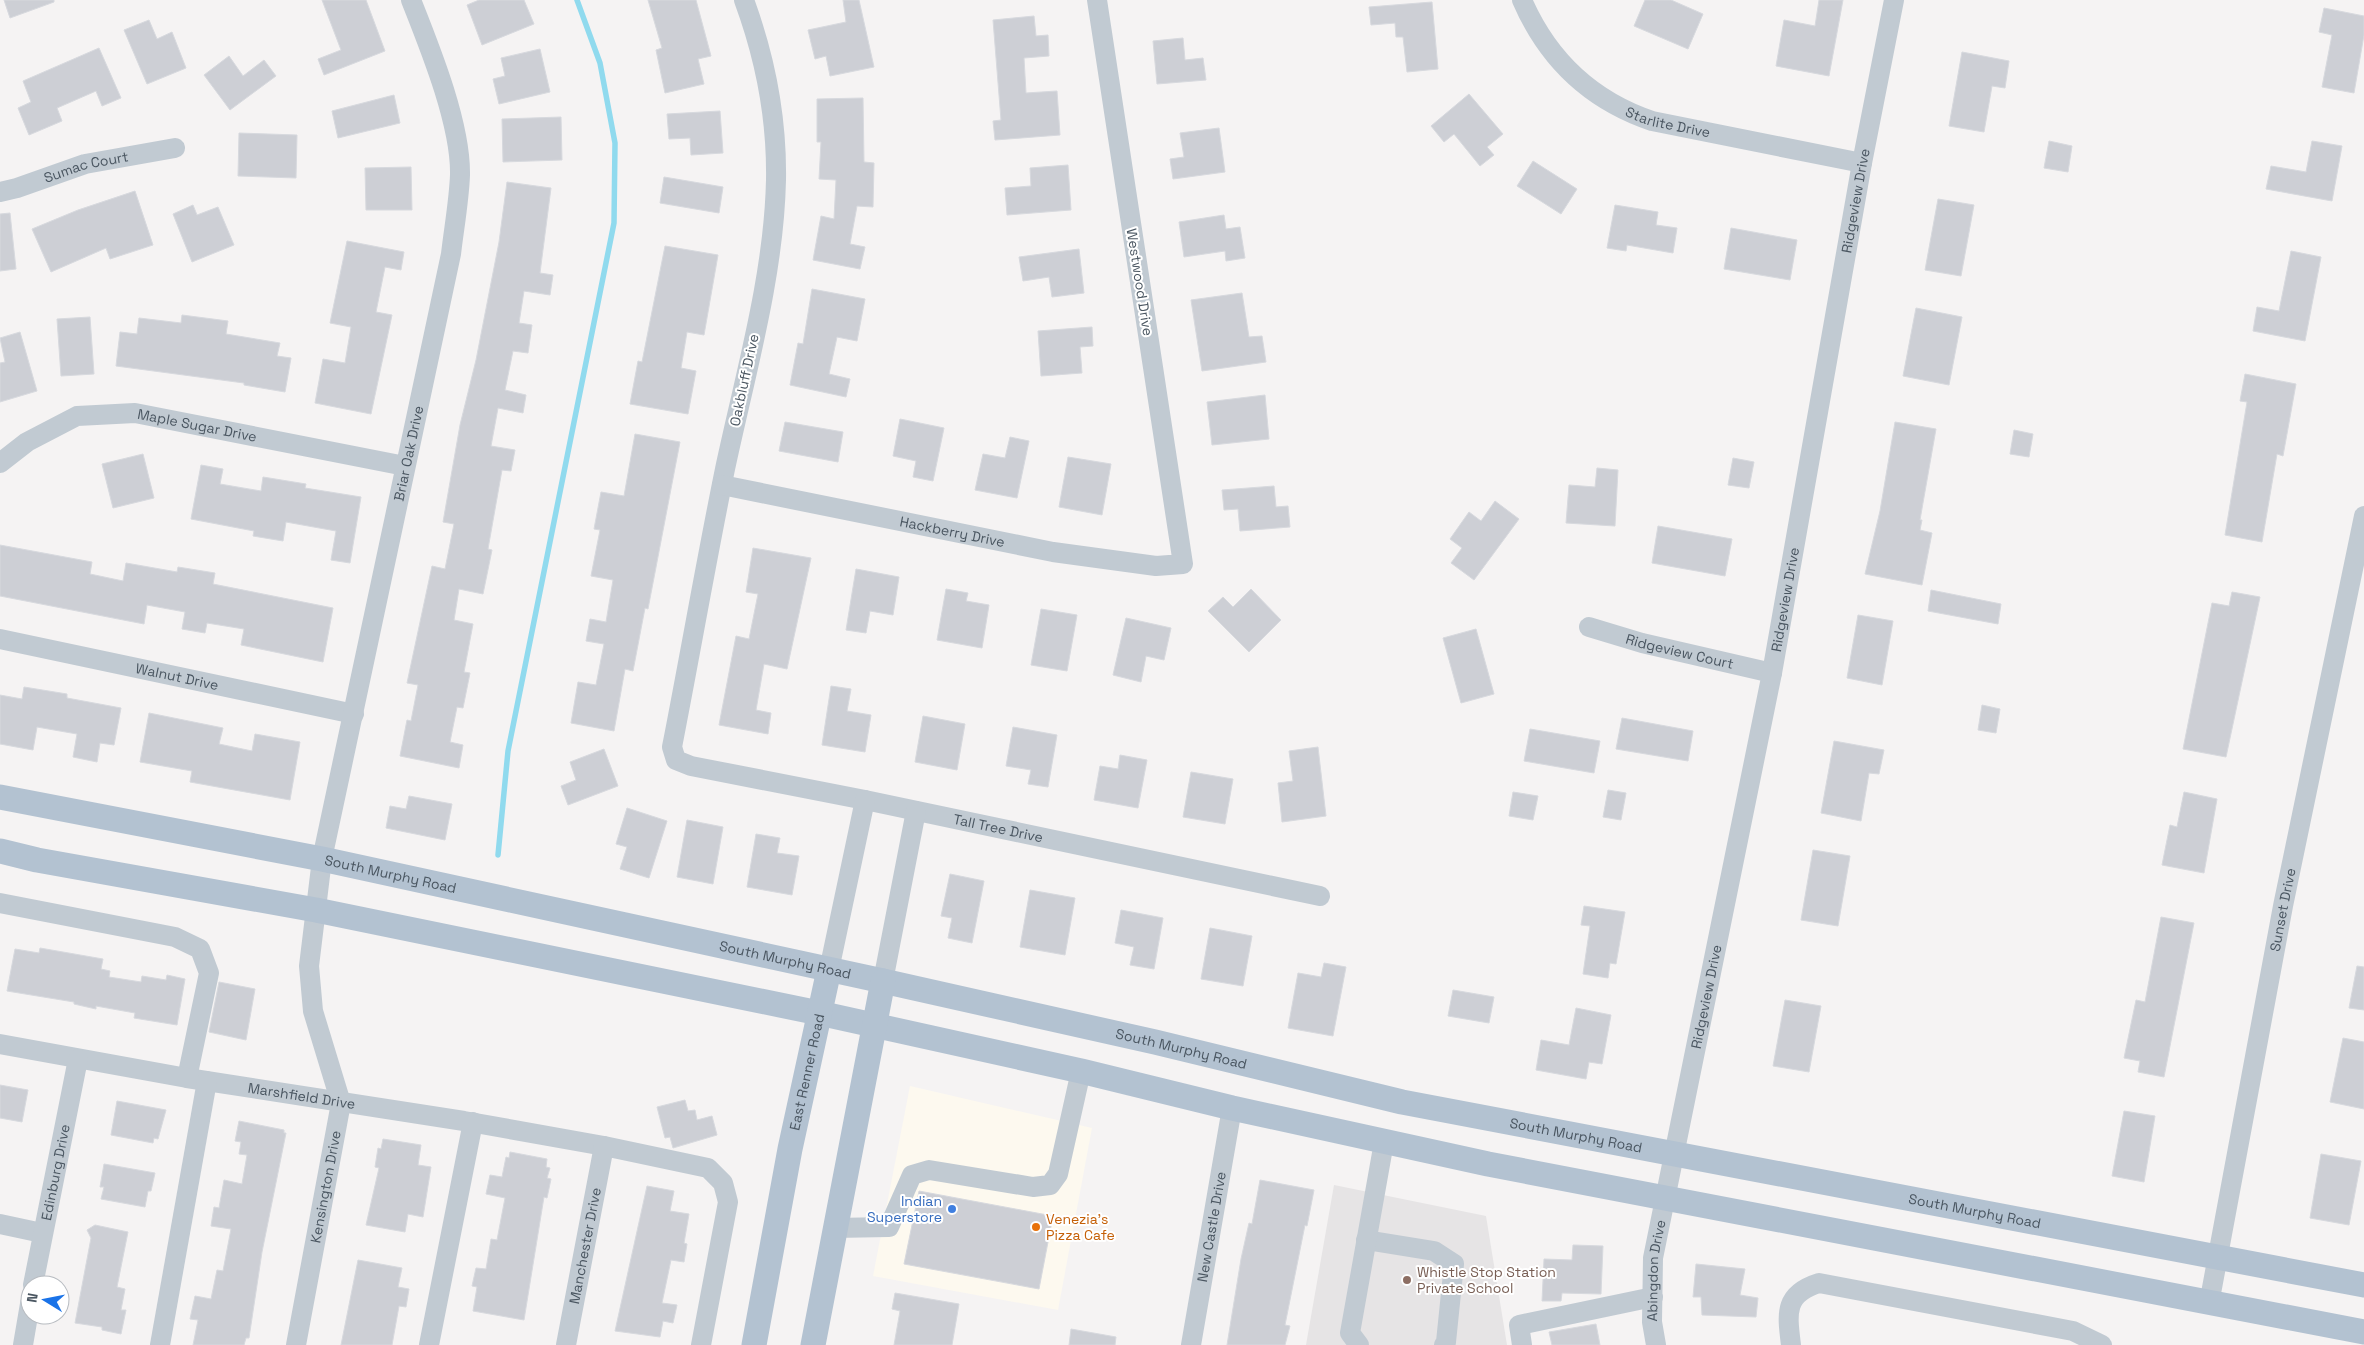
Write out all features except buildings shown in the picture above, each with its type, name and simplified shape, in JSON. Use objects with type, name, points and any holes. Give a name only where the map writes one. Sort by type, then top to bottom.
[{"type":"main road","name":"South Murphy Road","points":[[0,797],[322,859],[829,970],[883,980],[1146,1040],[1402,1102],[2364,1285]]},
{"type":"main road","points":[[0,852],[316,910],[820,1013],[1081,1071],[1232,1108],[1384,1142],[2209,1304],[2364,1332]]},
{"type":"main road","name":"East Renner Road","points":[[754,1345],[790,1149],[829,970]]},
{"type":"main road","points":[[813,1345],[883,980]]},
{"type":"street","name":"Briar Oak Drive","points":[[316,910],[322,859],[451,254],[460,174],[453,122],[426,38],[410,0]]},
{"type":"street","name":"Oakbluff Drive","points":[[676,760],[672,748],[722,485],[766,273],[773,228],[776,179],[773,116],[759,41],[744,0]]},
{"type":"street","name":"Westwood Drive","points":[[1096,0],[1183,564]]},
{"type":"street","name":"Starlite Drive","points":[[1522,0],[1535,26],[1560,62],[1583,85],[1625,112],[1652,121],[1862,163]]},
{"type":"street","name":"Ridgeview Drive","points":[[1665,1197],[1772,673],[1862,163],[1894,0]]},
{"type":"street","name":"Sumac Court","points":[[0,192],[17,188],[85,164],[175,148]]},
{"type":"street","name":"Maple Sugar Drive","points":[[0,463],[28,442],[77,416],[135,413],[405,466]]},
{"type":"street","name":"Hackberry Drive","points":[[722,485],[1053,552],[1156,566],[1183,564]]},
{"type":"street","name":"Sunset Drive","points":[[2209,1304],[2283,906],[2364,516]]},
{"type":"street","name":"Ridgeview Court","points":[[1589,627],[1642,643],[1772,673]]},
{"type":"street","name":"Walnut Drive","points":[[0,639],[354,714]]},
{"type":"street","name":"Tall Tree Drive","points":[[676,760],[691,766],[865,800],[1320,896]]},
{"type":"street","name":"East Renner Road","points":[[829,970],[865,800]]},
{"type":"street","points":[[883,980],[916,811]]},
{"type":"street","points":[[0,903],[176,937],[200,949],[209,974],[187,1078]]},
{"type":"street","name":"Kensington Drive","points":[[296,1345],[341,1102],[313,1011],[309,966],[316,910]]},
{"type":"street","name":"Marshfield Drive","points":[[0,1044],[187,1078],[473,1122],[604,1146],[708,1168],[724,1183],[728,1202],[701,1345]]},
{"type":"street","name":"Edinburg Drive","points":[[35,1275],[78,1059]]},
{"type":"street","points":[[834,1228],[889,1228],[912,1175],[929,1170],[1033,1187],[1050,1185],[1058,1174],[1081,1071]]},
{"type":"street","points":[[160,1345],[207,1081]]},
{"type":"street","name":"New Castle Drive","points":[[1190,1345],[1232,1108]]},
{"type":"street","points":[[429,1345],[473,1122]]},
{"type":"street","points":[[1358,1345],[1350,1333],[1384,1142]]},
{"type":"street","name":"Manchester Drive","points":[[566,1345],[604,1146]]},
{"type":"street","name":"Abingdon Drive","points":[[1656,1345],[1652,1322],[1653,1258],[1665,1197]]},
{"type":"street","points":[[0,1224],[42,1233]]},
{"type":"street","points":[[1366,1240],[1434,1251],[1454,1264],[1446,1342],[1444,1345]]},
{"type":"street","points":[[1792,1345],[1788,1321],[1792,1302],[1802,1288],[1819,1283],[2073,1331],[2102,1345]]},
{"type":"street","points":[[1522,1345],[1520,1325],[1652,1297]]},
{"type":"street","points":[[23,1345],[26,1325]]},
{"type":"shaded area","points":[[910,1086],[1092,1128],[1058,1310],[873,1276]]},
{"type":"shaded area","name":"Whistle Stop Station Private School","points":[[1334,1185],[1486,1216],[1507,1345],[1306,1345]]},
{"type":"waterway","points":[[498,855],[508,751],[614,223],[615,143],[600,63],[577,0]]},
{"type":"place","name":"Indian Superstore","points":[[952,1209]]},
{"type":"place","name":"Venezia's Pizza Cafe","points":[[1036,1227]]},
{"type":"place","name":"Whistle Stop Station Private School","points":[[1407,1280]]}]
